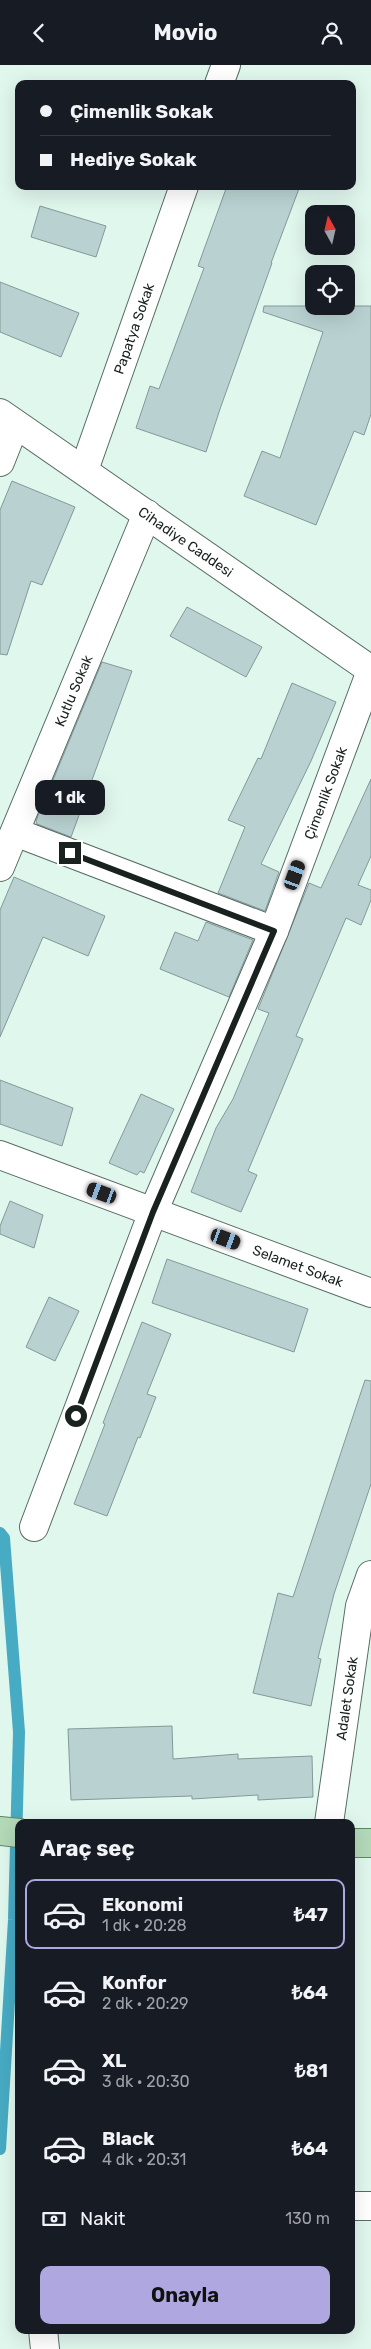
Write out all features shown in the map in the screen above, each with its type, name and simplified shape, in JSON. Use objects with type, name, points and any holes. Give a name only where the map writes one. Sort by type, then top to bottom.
[{"type":"main road","points":[[0,1831],[15,1833]]},
{"type":"main road","points":[[355,1843],[371,1843]]},
{"type":"street","points":[[221,80],[226,65]]},
{"type":"street","name":"Papatya Sokak","points":[[84,470],[183,190]]},
{"type":"street","points":[[0,462],[8,419]]},
{"type":"street","name":"Cihadiye Caddesi","points":[[8,419],[371,670]]},
{"type":"street","name":"Kutlu Sokak","points":[[0,867],[146,514]]},
{"type":"street","name":"Çimenlik Sokak","points":[[34,1527],[153,1212],[274,931],[371,670]]},
{"type":"street","points":[[15,832],[274,931]]},
{"type":"street","name":"Selamet Sokak","points":[[0,1155],[371,1293]]},
{"type":"street","name":"Adalet Sokak","points":[[331,1819],[360,1606],[371,1575]]},
{"type":"street","points":[[355,2206],[371,2205]]},
{"type":"street","points":[[43,2334],[45,2349]]},
{"type":"building","points":[[226,190],[298,190],[271,263],[206,452],[136,428],[150,386],[159,389],[204,268],[198,266]]},
{"type":"building","points":[[40,206],[106,226],[96,257],[31,237]]},
{"type":"building","points":[[0,282],[79,313],[61,357],[0,332]]},
{"type":"building","points":[[264,306],[305,306],[305,315],[355,315],[355,306],[371,306],[371,414],[364,435],[354,431],[316,525],[244,496],[262,451],[280,458],[323,332],[263,312]]},
{"type":"building","points":[[12,481],[75,507],[42,585],[31,581],[7,655],[0,654],[0,510]]},
{"type":"building","points":[[187,607],[262,647],[246,677],[170,636]]},
{"type":"building","points":[[102,662],[132,671],[71,837],[37,824],[36,821]]},
{"type":"building","points":[[292,683],[336,702],[311,761],[261,864],[279,872],[265,911],[218,893],[245,827],[228,820],[258,758],[261,759]]},
{"type":"building","points":[[371,779],[371,856],[358,885],[371,890],[371,900],[361,925],[346,918],[296,1036],[303,1039],[248,1171],[257,1175],[241,1212],[191,1192],[216,1128],[233,1099],[269,1013],[258,1009],[309,883],[321,888]]},
{"type":"building","points":[[14,877],[105,916],[88,956],[43,937],[0,1037],[0,910]]},
{"type":"building","points":[[206,922],[253,940],[229,997],[160,969],[175,932],[198,941]]},
{"type":"building","points":[[0,1080],[73,1108],[62,1146],[0,1124]]},
{"type":"building","points":[[141,1094],[174,1109],[144,1173],[140,1171],[137,1175],[109,1163]]},
{"type":"building","points":[[10,1201],[43,1215],[34,1248],[0,1234],[0,1226]]},
{"type":"building","points":[[167,1259],[308,1309],[294,1352],[152,1303]]},
{"type":"building","points":[[49,1297],[79,1311],[55,1361],[26,1347]]},
{"type":"building","points":[[142,1322],[171,1334],[147,1394],[156,1397],[107,1516],[74,1504]]},
{"type":"building","points":[[365,1380],[371,1381],[371,1484],[334,1594],[318,1658],[321,1659],[311,1706],[253,1693],[278,1593],[293,1597]]},
{"type":"building","points":[[172,1726],[173,1759],[238,1754],[238,1759],[312,1756],[313,1797],[258,1800],[258,1795],[192,1799],[192,1796],[71,1800],[68,1729]]},
{"type":"waterway","points":[[0,1533],[4,1538],[19,1732],[17,1819]]},
{"type":"waterway","points":[[0,2149],[15,1882]]},
{"type":"route","points":[[70,853],[274,931],[153,1212],[76,1416]]}]
